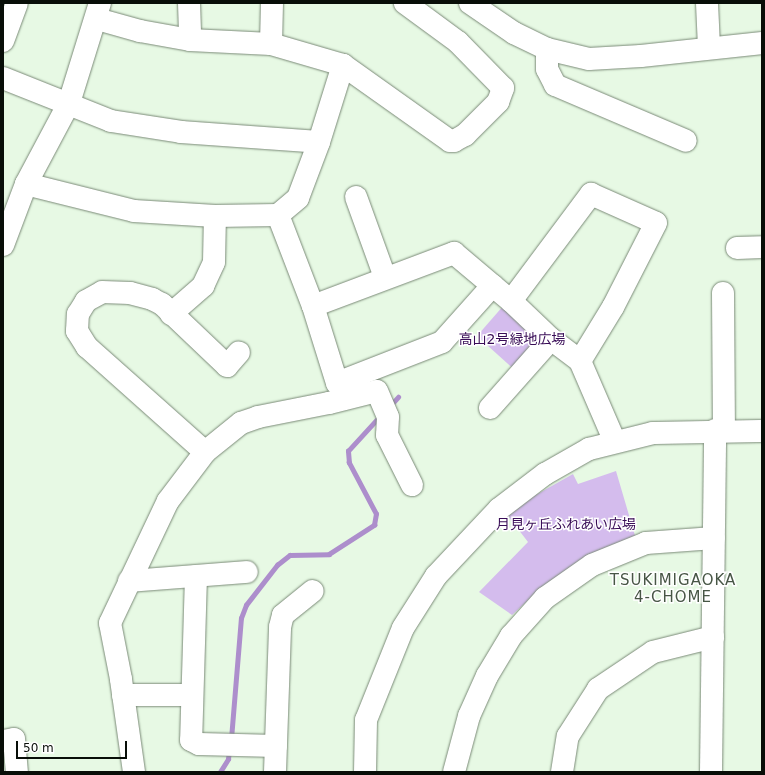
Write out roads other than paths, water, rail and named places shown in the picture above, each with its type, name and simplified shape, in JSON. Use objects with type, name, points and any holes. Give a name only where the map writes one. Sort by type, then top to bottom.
[{"type":"street","points":[[3,41],[17,3]]},
{"type":"street","points":[[189,3],[190,40]]},
{"type":"street","points":[[271,44],[272,3]]},
{"type":"street","points":[[3,245],[26,184],[69,103],[98,11],[140,31],[190,40],[271,44],[343,65],[450,141],[460,139],[498,102],[503,88],[499,81],[458,42],[405,3]]},
{"type":"street","points":[[470,3],[514,33],[548,49],[589,59],[640,56],[709,47],[762,43]]},
{"type":"street","points":[[707,3],[709,47]]},
{"type":"street","points":[[548,49],[547,69],[555,85],[686,141]]},
{"type":"street","points":[[26,184],[134,211],[215,216],[278,215],[298,198],[319,142],[343,65]]},
{"type":"street","points":[[3,78],[111,121],[152,129],[319,142]]},
{"type":"street","points":[[511,301],[590,194],[656,223],[613,306],[580,361]]},
{"type":"street","points":[[356,197],[385,277]]},
{"type":"street","points":[[278,215],[313,306],[337,383],[442,342],[493,285]]},
{"type":"street","points":[[171,314],[203,286],[214,262],[215,216]]},
{"type":"street","points":[[737,248],[762,247]]},
{"type":"street","points":[[313,306],[385,277],[454,253],[493,285],[551,339],[580,361],[615,442]]},
{"type":"street","points":[[205,452],[87,347],[77,331],[81,309],[86,301],[102,292],[117,291],[152,299],[171,314],[227,366],[239,352]]},
{"type":"street","points":[[711,772],[714,538],[719,430],[722,293]]},
{"type":"street","points":[[490,408],[551,339]]},
{"type":"street","points":[[134,772],[123,695],[110,623],[168,501],[205,452],[241,423],[258,417],[329,403],[378,390],[385,410],[387,435],[412,485]]},
{"type":"street","points":[[365,772],[366,720],[403,628],[436,576],[499,509],[545,474],[589,449],[653,433],[719,430],[762,431]]},
{"type":"street","points":[[454,772],[469,716],[488,676],[511,636],[545,598],[592,565],[646,543],[714,538]]},
{"type":"street","points":[[129,581],[247,572]]},
{"type":"street","points":[[196,576],[191,740],[199,744],[276,746]]},
{"type":"street","points":[[275,772],[280,627],[283,615],[313,590]]},
{"type":"street","points":[[562,772],[568,736],[598,689],[653,652],[713,637]]},
{"type":"street","points":[[123,695],[192,695]]},
{"type":"street","points":[[3,740],[14,739],[17,772]]},
{"type":"waterway","points":[[390,406],[398,397]]},
{"type":"waterway","points":[[231,739],[241,618],[246,605],[277,565],[290,555],[329,554],[374,525],[376,514],[349,463],[348,451],[380,416]]},
{"type":"waterway","points":[[220,772],[228,759],[229,751]]},
{"type":"district","name":"TSUKIMIGAOKA 4-CHOME","points":[[673,588]]},
{"type":"park label","name":"高山2号緑地広場","points":[[512,339]]},
{"type":"park label","name":"月見ヶ丘ふれあい広場","points":[[566,524]]}]
